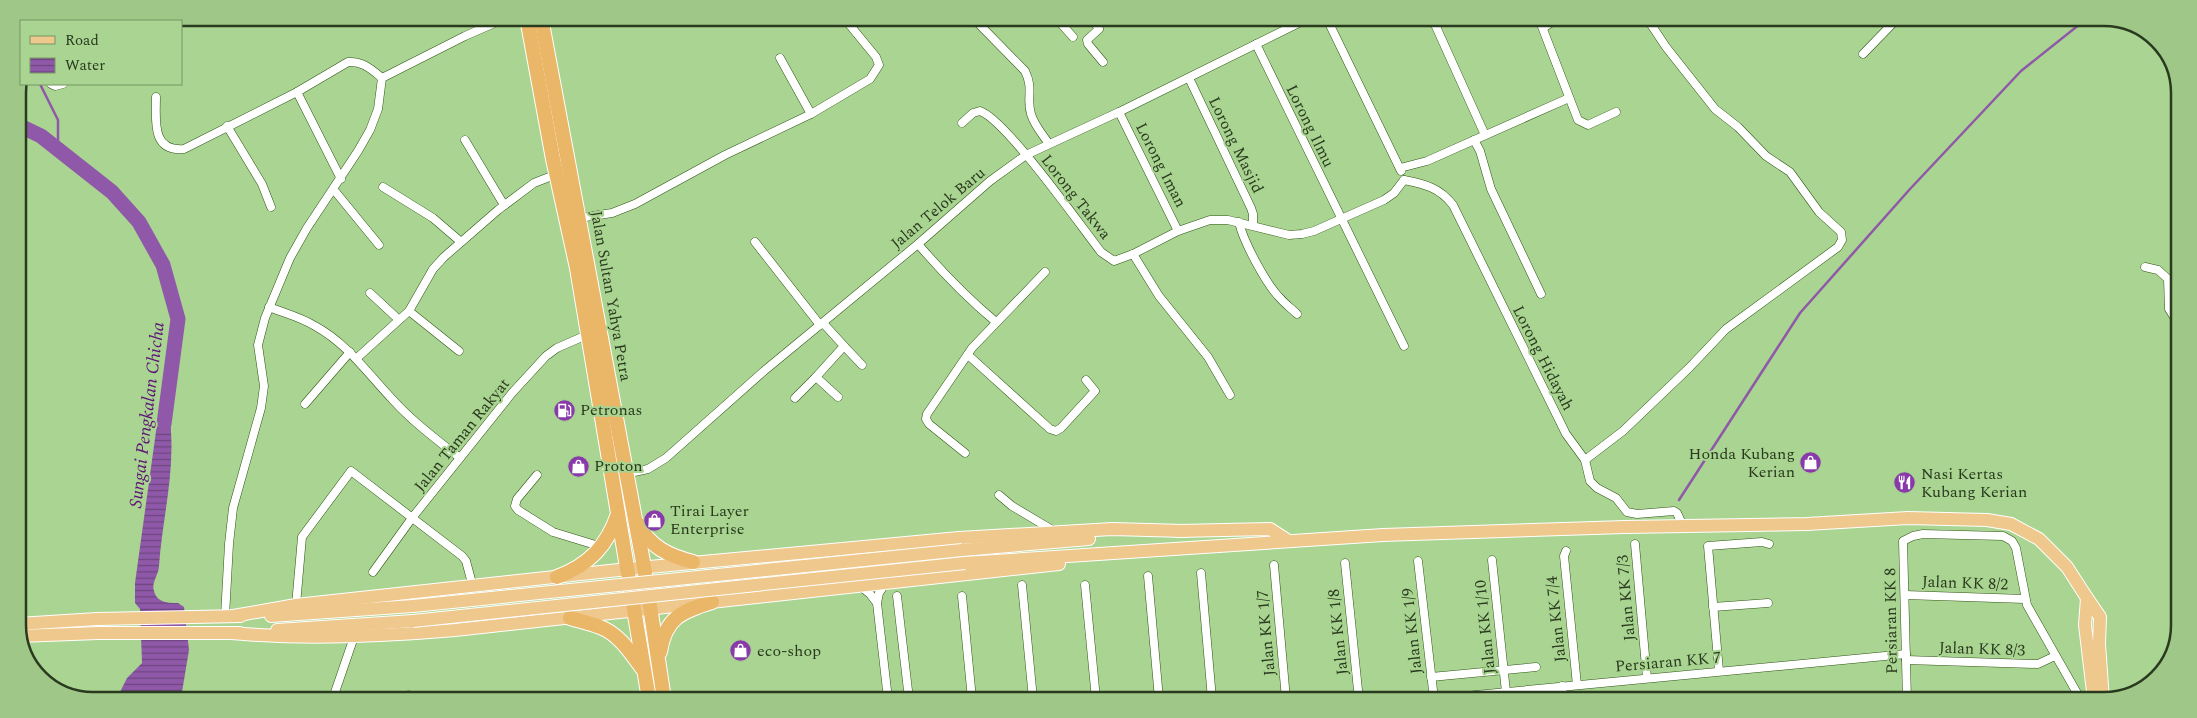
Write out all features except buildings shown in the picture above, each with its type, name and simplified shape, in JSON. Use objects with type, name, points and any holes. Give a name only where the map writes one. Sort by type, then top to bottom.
[{"type":"highway","name":"Jalan Sultan Yahya Petra","points":[[528,26],[556,174],[578,268],[589,334],[626,512],[644,567],[663,692]]},
{"type":"highway","name":"Jalan Sultan Yahya Petra","points":[[543,26],[625,474],[628,569],[648,692]]},
{"type":"highway","points":[[553,159],[556,147],[561,145],[566,148]]},
{"type":"highway","points":[[557,577],[580,566],[602,547],[626,512],[648,540],[673,557],[693,562]]},
{"type":"highway","points":[[659,666],[662,642],[672,622],[679,614],[712,602]]},
{"type":"highway","points":[[570,618],[601,627],[613,634],[644,671]]},
{"type":"main road","points":[[27,636],[98,633],[226,633],[413,620],[965,563],[1288,540],[1384,535],[1807,524],[1908,518],[1986,520],[2010,524],[2039,539],[2067,567],[2100,617],[2099,644],[2102,692]]},
{"type":"main road","points":[[224,616],[296,605],[644,567],[959,538],[1112,529],[1185,531],[1270,529],[1288,540]]},
{"type":"main road","points":[[26,623],[97,619],[283,616],[413,606],[962,550],[1185,531]]},
{"type":"main road","points":[[226,633],[282,638],[354,638],[454,630],[967,575],[1188,546]]},
{"type":"main road","points":[[671,565],[667,582],[671,590],[687,604]]},
{"type":"main road","points":[[586,574],[598,581],[599,588],[595,604],[586,616]]},
{"type":"main road","points":[[2087,598],[2085,625],[2093,692]]},
{"type":"street","points":[[382,78],[488,26]]},
{"type":"street","points":[[579,218],[612,213],[635,204],[725,155],[811,114],[870,79],[880,64],[851,26]]},
{"type":"street","points":[[981,26],[1025,72],[1031,92],[1031,114],[1049,144]]},
{"type":"street","points":[[1063,26],[1073,37]]},
{"type":"street","points":[[1097,26],[1099,29],[1087,40],[1088,44],[1103,62]]},
{"type":"street","name":"Jalan Telok Baru","points":[[625,474],[648,469],[666,458],[764,371],[918,244],[990,181],[1026,155],[1119,112],[1293,26]]},
{"type":"street","points":[[1330,26],[1400,168],[1404,180]]},
{"type":"street","points":[[1436,26],[1485,135]]},
{"type":"street","points":[[1546,26],[1543,28],[1578,120],[1588,125],[1616,112]]},
{"type":"street","points":[[1585,460],[1623,431],[1693,364],[1726,329],[1838,246],[1842,240],[1841,232],[1819,212],[1790,172],[1766,156],[1738,128],[1715,109],[1652,26]]},
{"type":"street","points":[[1863,54],[1890,26]]},
{"type":"street","name":"Lorong Ilmu","points":[[1256,44],[1340,219],[1404,346]]},
{"type":"street","points":[[780,58],[811,114]]},
{"type":"street","points":[[156,97],[155,131],[165,145],[174,150],[192,146],[297,92],[348,62],[357,61],[365,64],[382,78]]},
{"type":"street","points":[[224,616],[233,508],[261,408],[264,386],[258,345],[269,307],[290,258],[307,228],[334,190],[370,130],[378,109],[382,78]]},
{"type":"street","name":"Lorong Masjid","points":[[1189,78],[1251,208],[1253,225]]},
{"type":"street","points":[[297,92],[341,179]]},
{"type":"street","points":[[1400,168],[1417,165],[1569,98]]},
{"type":"street","name":"Lorong Takwa","points":[[962,123],[973,113],[980,111],[994,118],[1026,155],[1107,258],[1114,261],[1133,254],[1178,231],[1219,219],[1253,225],[1289,235],[1302,234],[1384,200],[1394,193],[1404,180]]},
{"type":"street","name":"Lorong Iman","points":[[1119,112],[1178,231]]},
{"type":"street","points":[[228,126],[262,184],[271,207]]},
{"type":"street","points":[[466,140],[504,205]]},
{"type":"street","points":[[1474,140],[1480,151],[1491,189],[1541,294]]},
{"type":"street","points":[[357,358],[409,310],[433,269],[462,242],[504,205],[534,183],[556,174]]},
{"type":"street","name":"Lorong Hidayah","points":[[1404,180],[1437,189],[1453,205],[1562,426],[1585,460],[1590,481],[1597,488],[1616,498],[1627,512],[1637,514],[1674,511],[1682,526]]},
{"type":"street","points":[[383,187],[434,218],[462,242]]},
{"type":"street","points":[[334,190],[379,245]]},
{"type":"street","points":[[1238,222],[1241,235],[1247,247],[1274,290],[1297,314]]},
{"type":"street","points":[[755,242],[821,324],[862,365]]},
{"type":"street","points":[[918,244],[954,284],[996,322]]},
{"type":"street","points":[[1133,254],[1159,296],[1208,357],[1230,395]]},
{"type":"street","points":[[2145,267],[2158,270],[2168,279],[2171,313]]},
{"type":"street","points":[[966,453],[929,424],[926,419],[927,414],[968,355],[996,322],[1045,272]]},
{"type":"street","points":[[370,293],[398,319]]},
{"type":"street","points":[[269,307],[316,326],[350,352],[393,400],[426,431],[460,458]]},
{"type":"street","points":[[409,310],[459,352]]},
{"type":"street","name":"Jalan Taman Rakyat","points":[[373,572],[412,518],[512,393],[546,356],[557,348],[589,334]]},
{"type":"street","points":[[795,398],[844,346]]},
{"type":"street","points":[[305,404],[350,352]]},
{"type":"street","points":[[968,355],[1050,429],[1056,431],[1061,428],[1095,390],[1086,380]]},
{"type":"street","points":[[816,377],[838,396]]},
{"type":"street","points":[[296,605],[302,537],[351,471],[462,556],[466,562],[473,587]]},
{"type":"street","points":[[537,475],[517,499],[515,506],[518,510],[553,532],[602,547]]},
{"type":"street","points":[[999,495],[1012,506],[1057,533]]},
{"type":"street","name":"Persiaran KK 8","points":[[1907,692],[1903,541],[1923,534],[2003,536],[2012,541],[2016,548],[2025,599]]},
{"type":"street","points":[[1719,672],[1708,546],[1762,542],[1768,544]]},
{"type":"street","name":"Jalan KK 7/3","points":[[1635,544],[1647,678]]},
{"type":"street","name":"Jalan KK 7/4","points":[[1566,551],[1564,556],[1577,685]]},
{"type":"street","name":"Jalan KK 1/10","points":[[1492,560],[1506,692]]},
{"type":"street","name":"Jalan KK 1/9","points":[[1418,561],[1433,692]]},
{"type":"street","name":"Jalan KK 1/8","points":[[1345,563],[1358,692]]},
{"type":"street","name":"Jalan KK 1/7","points":[[1274,565],[1285,692]]},
{"type":"street","points":[[1201,572],[1211,692]]},
{"type":"street","points":[[1148,576],[1158,692]]},
{"type":"street","points":[[885,584],[879,593],[878,603],[887,692]]},
{"type":"street","points":[[1022,585],[1032,692]]},
{"type":"street","points":[[1086,585],[1095,692]]},
{"type":"street","points":[[860,586],[878,603]]},
{"type":"street","name":"Jalan KK 8/2","points":[[1904,595],[2025,599]]},
{"type":"street","points":[[897,596],[908,692]]},
{"type":"street","points":[[962,596],[971,692]]},
{"type":"street","points":[[2025,599],[2076,692]]},
{"type":"street","points":[[1713,607],[1768,603]]},
{"type":"street","points":[[334,692],[354,638]]},
{"type":"street","name":"Jalan KK 8/3","points":[[1906,657],[2038,664],[2055,656]]},
{"type":"street","name":"Persiaran KK 7","points":[[1506,692],[1647,678],[1906,657]]},
{"type":"street","points":[[1431,677],[1536,667]]},
{"type":"street","points":[[1562,686],[1563,692]]},
{"type":"water","points":[[166,402],[171,428],[171,466],[159,569],[153,588],[155,595],[160,600],[178,603],[184,607],[189,650],[182,692],[120,692],[127,678],[142,663],[140,609],[135,603],[135,583],[158,417]]},
{"type":"waterway","points":[[1679,500],[1800,313],[1910,189],[2021,71],[2077,26]]},
{"type":"waterway","points":[[40,85],[58,120],[58,150]]},
{"type":"waterway","name":"Sungai Pengkalan Chicha","points":[[26,129],[41,136],[112,192],[139,222],[163,265],[178,319],[164,424]]},
{"type":"place","name":"Petronas","points":[[564,410]]},
{"type":"place","name":"Honda Kubang Kerian","points":[[1811,463]]},
{"type":"place","name":"Proton","points":[[578,466]]},
{"type":"place","name":"Nasi Kertas Kubang Kerian","points":[[1905,483]]},
{"type":"place","name":"Tirai Layer Enterprise","points":[[654,520]]},
{"type":"place","name":"eco-shop","points":[[741,651]]}]
